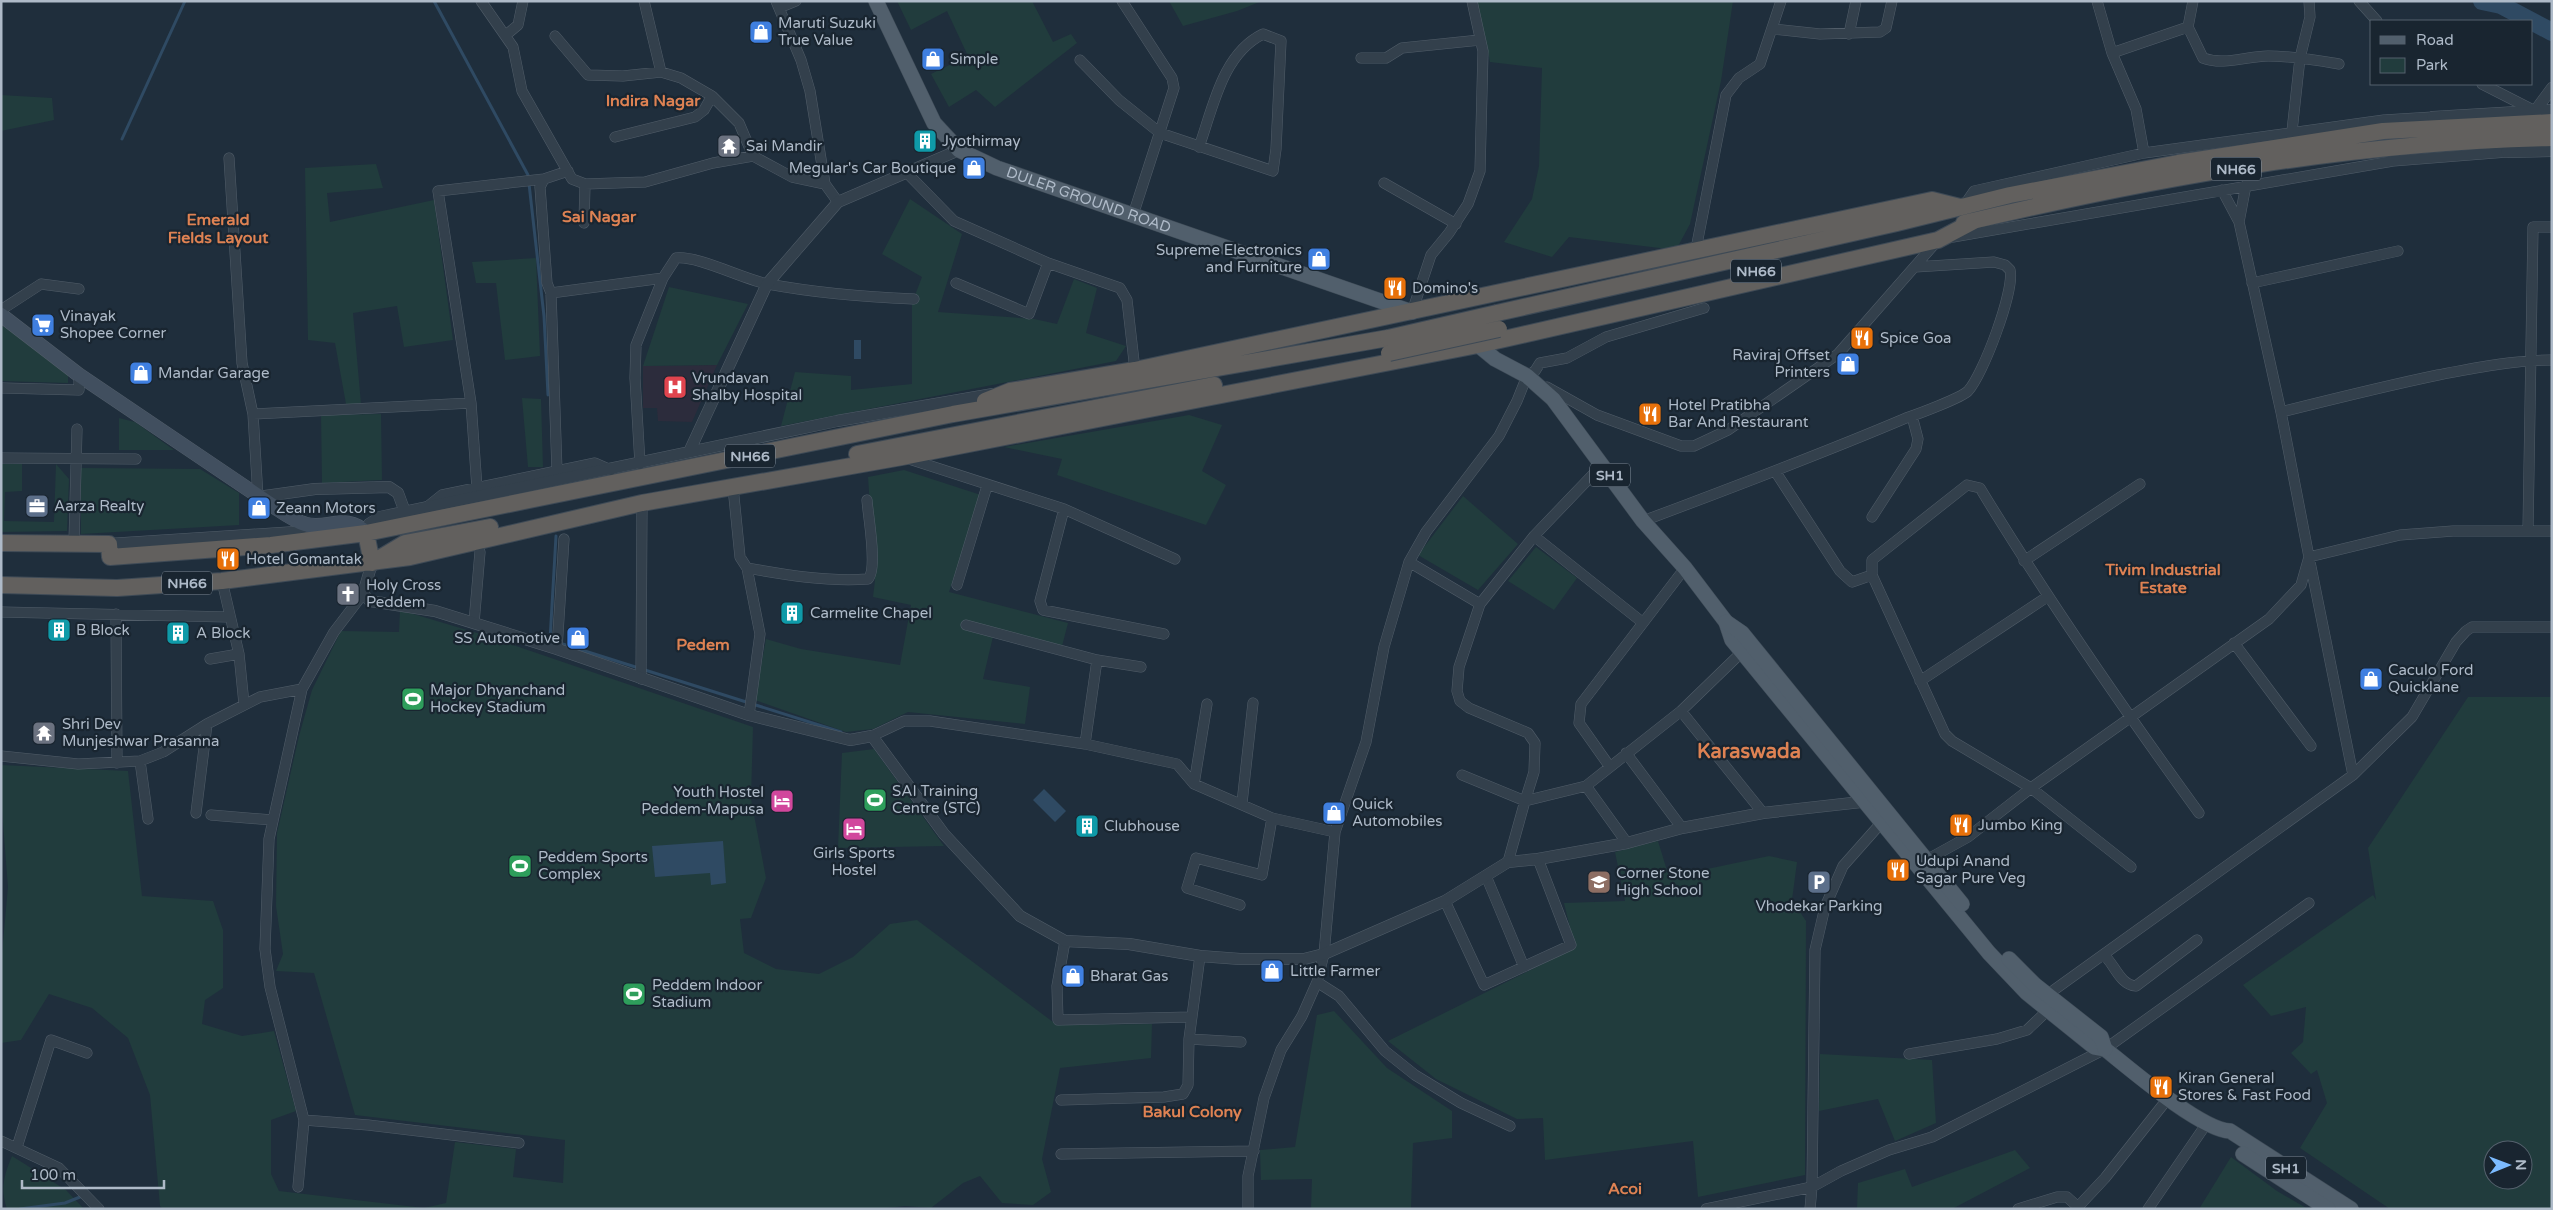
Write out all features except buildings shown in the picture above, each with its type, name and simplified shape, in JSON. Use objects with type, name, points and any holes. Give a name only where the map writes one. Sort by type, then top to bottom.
[{"type":"highway","name":"NH66","points":[[1498,321],[2010,195],[2178,163],[2434,123],[2552,122]]},
{"type":"highway","name":"NH66","points":[[1,586],[117,588],[222,581],[372,562],[405,543],[1116,402],[2176,178],[2383,147],[2507,145],[2552,138]]},
{"type":"highway","points":[[952,414],[1010,392],[1136,370],[1932,200],[1963,207]]},
{"type":"highway","points":[[366,533],[372,562],[410,557],[642,503],[902,457],[1478,345],[1938,240],[1974,221]]},
{"type":"highway","points":[[1470,299],[1478,345]]},
{"type":"highway","points":[[1412,312],[1420,356]]},
{"type":"highway","name":"NH66","points":[[109,544],[110,557],[271,545],[366,533],[952,414],[1388,345]]},
{"type":"highway","points":[[1,543],[74,542],[109,544]]},
{"type":"main road","name":"DULER GROUND ROAD","points":[[876,1],[934,123],[959,150],[998,168],[1412,312]]},
{"type":"main road","points":[[1,315],[79,374],[258,497],[306,525],[348,523],[358,525],[366,533]]},
{"type":"main road","name":"SH1","points":[[1478,345],[1495,359],[1527,376],[1553,399],[1643,520],[1685,568],[1726,622],[1742,633],[1871,800],[1882,822],[1922,862],[1989,953],[2027,993],[2094,1048],[2106,1049]]},
{"type":"main road","name":"SH1","points":[[1726,622],[1732,640],[1994,945],[2047,995],[2101,1038],[2106,1049],[2168,1097],[2220,1131],[2225,1140],[2328,1209]]},
{"type":"main road","name":"SH1","points":[[2220,1131],[2230,1131],[2351,1209]]},
{"type":"street","points":[[481,1],[512,47],[522,91],[572,178],[585,184],[645,182],[713,163],[753,156],[792,177],[825,184]]},
{"type":"street","points":[[506,36],[518,25],[523,1]]},
{"type":"street","points":[[644,1],[661,72]]},
{"type":"street","points":[[796,1],[778,5],[801,60],[810,91],[825,184],[838,202]]},
{"type":"street","points":[[1122,1],[1172,78],[1174,88],[1133,215]]},
{"type":"street","points":[[1412,312],[1431,255],[1456,224],[1468,204],[1480,171],[1483,50],[1472,1]]},
{"type":"street","points":[[1696,249],[1726,95],[1739,78],[1760,64],[1781,1]]},
{"type":"street","points":[[1849,34],[1856,1]]},
{"type":"street","points":[[1773,29],[1820,34],[1880,32],[1886,28],[1892,1]]},
{"type":"street","points":[[2097,1],[2112,52],[2136,109],[2144,153]]},
{"type":"street","points":[[2193,1],[2188,27],[2202,58],[2215,62],[2267,56],[2300,58],[2339,64]]},
{"type":"street","points":[[2292,132],[2300,58],[2310,17],[2309,1]]},
{"type":"street","points":[[2359,1],[2376,20]]},
{"type":"street","points":[[2112,52],[2188,27]]},
{"type":"street","points":[[1080,60],[1119,100],[1160,133],[1199,147],[1273,171],[1276,149],[1281,40],[1263,34],[1248,41],[1225,73],[1199,147]]},
{"type":"street","points":[[555,36],[588,74],[623,76],[661,72],[681,78],[712,96],[739,123],[753,156]]},
{"type":"street","points":[[1361,58],[1386,58],[1402,48],[1480,40]]},
{"type":"street","points":[[2484,85],[2535,111]]},
{"type":"street","points":[[2535,111],[2552,88]]},
{"type":"street","points":[[614,137],[695,117],[704,110],[712,96]]},
{"type":"street","points":[[1963,207],[1974,191],[2144,153],[2384,120],[2434,123],[2552,110]]},
{"type":"street","points":[[1527,376],[1597,415],[1681,446],[1694,446],[1728,430],[1838,354],[1938,240],[2246,185],[2393,161],[2507,145],[2552,151]]},
{"type":"street","points":[[690,452],[767,284],[838,202],[959,150]]},
{"type":"street","points":[[229,158],[242,363],[253,414],[258,497],[315,489],[389,487],[398,493],[405,512]]},
{"type":"street","points":[[478,488],[471,402],[438,191],[544,179],[568,171]]},
{"type":"street","points":[[907,173],[954,221],[1048,263],[1120,288],[1127,300],[1136,370]]},
{"type":"street","points":[[544,179],[540,187],[547,283],[551,292],[557,471]]},
{"type":"street","points":[[1384,183],[1456,224]]},
{"type":"street","points":[[584,223],[585,184]]},
{"type":"street","points":[[2239,222],[2246,185]]},
{"type":"street","points":[[2222,190],[2239,222],[2281,412],[2308,557],[2353,775]]},
{"type":"street","points":[[2528,530],[2532,360],[2532,227],[2552,227]]},
{"type":"street","points":[[2252,283],[2398,251]]},
{"type":"street","points":[[640,464],[635,378],[636,345],[663,278],[672,262],[681,258],[767,284],[864,297],[914,299]]},
{"type":"street","points":[[1643,520],[1775,471],[1912,416],[1968,391],[1988,354],[2004,311],[2012,278],[2010,270],[2006,266],[1994,262],[1915,267]]},
{"type":"street","points":[[956,283],[1029,314],[1048,263]]},
{"type":"street","points":[[551,292],[663,278]]},
{"type":"street","points":[[1,310],[41,284],[79,289]]},
{"type":"street","points":[[1248,1209],[1248,1176],[1264,1098],[1281,1050],[1302,1016],[1318,982],[1324,954],[1334,832],[1366,742],[1384,647],[1409,562],[1426,532],[1499,436],[1518,401],[1527,376],[1535,372],[1540,364],[1567,358],[1606,337],[1704,308]]},
{"type":"street","points":[[1599,317],[1606,337]]},
{"type":"street","points":[[2281,412],[2368,389],[2468,369],[2532,360],[2552,360]]},
{"type":"street","points":[[3,388],[79,390],[79,374]]},
{"type":"street","points":[[366,533],[369,524],[380,517],[837,422],[1010,392]]},
{"type":"street","points":[[253,414],[471,402]]},
{"type":"street","points":[[1872,516],[1916,449],[1918,439],[1912,416]]},
{"type":"street","points":[[74,542],[77,429]]},
{"type":"street","points":[[902,457],[987,486],[1064,509],[1175,559]]},
{"type":"street","points":[[1,458],[136,458]]},
{"type":"street","points":[[426,508],[442,495],[595,463],[612,470]]},
{"type":"street","points":[[1508,862],[1534,772],[1535,743],[1528,733],[1469,708],[1460,702],[1457,691],[1459,667],[1480,604],[1534,536],[1602,465]]},
{"type":"street","points":[[1775,471],[1840,572],[1852,582],[1872,575]]},
{"type":"street","points":[[2024,561],[2140,484]]},
{"type":"street","points":[[2131,867],[2031,788],[1952,742],[1945,734],[1872,575],[1872,560],[1967,485],[1980,488],[2047,597],[2130,718],[2199,813]]},
{"type":"street","points":[[957,585],[987,486]]},
{"type":"street","points":[[733,487],[740,557],[747,568],[760,634],[749,715]]},
{"type":"street","points":[[747,568],[798,577],[849,581],[868,580],[871,576],[872,564],[867,500]]},
{"type":"street","points":[[641,679],[642,503]]},
{"type":"street","points":[[1064,509],[1040,601],[1043,610],[1164,634]]},
{"type":"street","points":[[109,544],[296,532],[306,525]]},
{"type":"street","points":[[2308,557],[2400,535],[2528,530],[2552,531]]},
{"type":"street","points":[[1534,536],[1642,622]]},
{"type":"street","points":[[557,649],[564,539]]},
{"type":"street","points":[[474,623],[480,552]]},
{"type":"street","points":[[1922,862],[1968,837],[2031,788],[2269,619],[2302,585],[2308,557]]},
{"type":"street","points":[[298,1187],[304,1120],[270,987],[265,950],[269,839],[302,689],[334,632],[363,594],[372,562]]},
{"type":"street","points":[[1409,562],[1480,604]]},
{"type":"street","points":[[1610,767],[1579,723],[1581,704],[1685,568]]},
{"type":"street","points":[[222,581],[239,654],[244,704]]},
{"type":"street","points":[[363,594],[370,601],[435,611],[557,649],[749,715],[850,740],[872,736],[904,721],[930,721],[1085,744],[1177,764],[1194,784],[1242,803],[1272,818],[1334,832]]},
{"type":"street","points":[[1920,681],[2047,597]]},
{"type":"street","points":[[1,612],[229,617]]},
{"type":"street","points":[[116,614],[117,763]]},
{"type":"street","points":[[966,624],[1098,660],[1141,667]]},
{"type":"street","points":[[2047,995],[2353,775],[2412,717],[2456,642],[2466,631],[2472,628],[2550,627]]},
{"type":"street","points":[[2234,643],[2311,746]]},
{"type":"street","points":[[1462,775],[1525,801],[1586,786],[1626,752],[1681,711],[1742,652]]},
{"type":"street","points":[[210,659],[239,654]]},
{"type":"street","points":[[1085,744],[1098,660]]},
{"type":"street","points":[[1,756],[78,764],[140,761],[163,752],[207,724],[244,704],[260,697],[302,689]]},
{"type":"street","points":[[1242,803],[1253,703]]},
{"type":"street","points":[[1194,784],[1207,704]]},
{"type":"street","points":[[1681,711],[1763,813]]},
{"type":"street","points":[[196,812],[207,724]]},
{"type":"street","points":[[872,736],[944,834],[1020,916],[1066,940],[1130,944],[1200,956],[1304,959],[1324,954],[1445,901],[1508,862],[1538,859],[1627,843],[1682,828],[1763,813],[1871,800]]},
{"type":"street","points":[[1626,752],[1682,828]]},
{"type":"street","points":[[140,761],[148,819]]},
{"type":"street","points":[[1586,786],[1627,843]]},
{"type":"street","points":[[211,815],[272,820]]},
{"type":"street","points":[[1240,905],[1187,888],[1196,858],[1262,875],[1272,818]]},
{"type":"street","points":[[1810,1209],[1812,1187],[1815,950],[1825,907],[1843,866],[1882,822]]},
{"type":"street","points":[[1445,901],[1484,985],[1524,967],[1571,945],[1538,859]]},
{"type":"street","points":[[1486,876],[1524,967]]},
{"type":"street","points":[[1706,1209],[1812,1187],[1841,1171],[1889,1150],[1932,1137],[2106,1049],[2309,903]]},
{"type":"street","points":[[1066,940],[1057,986],[1058,1020],[1192,1017]]},
{"type":"street","points":[[2104,954],[2123,980],[2129,986],[2136,986],[2197,940]]},
{"type":"street","points":[[1062,1100],[1164,1097],[1184,1094],[1188,1085],[1189,1039],[1200,956]]},
{"type":"street","points":[[1318,982],[1339,996],[1386,1051],[1415,1074],[1461,1102],[1510,1126]]},
{"type":"street","points":[[1909,1054],[1997,1039],[2027,1030],[2039,1022],[2048,1010]]},
{"type":"street","points":[[1189,1039],[1241,1042]]},
{"type":"street","points":[[17,1147],[51,1040],[87,1053]]},
{"type":"street","points":[[2018,1209],[2057,1197],[2067,1197],[2077,1208],[2105,1178],[2168,1097]]},
{"type":"street","points":[[304,1120],[368,1125],[519,1143]]},
{"type":"street","points":[[2148,1209],[2207,1122]]},
{"type":"street","points":[[1,1141],[58,1168],[100,1209]]},
{"type":"street","points":[[1061,1154],[1254,1151]]},
{"type":"shaded area","points":[[854,340],[861,340],[861,359],[854,359]]},
{"type":"shaded area","name":"Vrundavan Shalby Hospital","points":[[717,365],[692,422],[658,421],[657,408],[643,408],[643,366]]},
{"type":"shaded area","points":[[1044,789],[1066,811],[1055,822],[1033,800]]},
{"type":"shaded area","points":[[723,841],[726,883],[711,885],[710,873],[655,877],[652,846]]},
{"type":"green space","points":[[897,1],[1032,1],[1053,42],[1071,34],[1077,43],[995,107],[976,90],[949,107],[931,74],[968,56],[947,11],[911,30]]},
{"type":"green space","points":[[1169,1],[1262,1],[1237,11],[1183,26]]},
{"type":"green space","points":[[1477,1],[1733,1],[1721,81],[1690,224],[1676,250],[1569,237],[1552,257],[1504,242],[1532,199],[1539,166],[1542,68],[1490,62]]},
{"type":"green space","points":[[1,95],[52,98],[54,120],[1,131]]},
{"type":"green space","points":[[376,164],[383,188],[327,193],[330,222],[434,200],[453,340],[404,347],[397,306],[353,313],[361,404],[346,404],[335,343],[308,340],[305,168]]},
{"type":"green space","points":[[910,199],[962,234],[938,312],[1034,319],[1057,324],[1074,279],[1097,288],[1086,333],[1126,346],[1116,361],[781,426],[795,372],[851,376],[851,390],[912,384],[912,303],[922,277],[882,254]]},
{"type":"green space","points":[[536,258],[540,356],[505,360],[496,283],[476,283],[472,262]]},
{"type":"green space","points":[[669,287],[748,304],[717,365],[643,366]]},
{"type":"green space","points":[[1,325],[19,335],[68,374],[68,383],[1,381]]},
{"type":"green space","points":[[522,398],[541,399],[543,467],[528,467]]},
{"type":"green space","points":[[381,414],[382,480],[322,483],[321,415]]},
{"type":"green space","points":[[1189,415],[1222,425],[1202,471],[1226,485],[1206,525],[1057,475],[1062,459],[1004,447]]},
{"type":"green space","points":[[119,418],[135,422],[174,450],[119,450]]},
{"type":"green space","points":[[1,464],[22,464],[22,491],[5,492],[4,521],[54,522],[56,464],[69,479],[67,531],[1,532]]},
{"type":"green space","points":[[81,468],[200,469],[239,493],[239,525],[81,534]]},
{"type":"green space","points":[[904,470],[981,495],[949,592],[1068,623],[1062,646],[995,628],[983,679],[1030,687],[1025,724],[908,712],[873,729],[846,732],[755,700],[766,639],[801,649],[900,665],[911,605],[873,597],[875,580],[868,477]]},
{"type":"green space","points":[[1463,496],[1518,544],[1478,590],[1418,555]]},
{"type":"green space","points":[[1536,547],[1577,578],[1554,610],[1508,581]]},
{"type":"green space","points":[[400,610],[487,636],[753,727],[751,799],[766,878],[751,918],[740,919],[744,953],[776,969],[819,974],[853,957],[890,924],[917,920],[1057,1025],[1152,1024],[1151,1058],[1060,1068],[1042,1159],[1051,1192],[1033,1205],[1002,1203],[980,1176],[963,1183],[931,1208],[905,1206],[878,1209],[163,1209],[160,1206],[150,1095],[128,1038],[92,1008],[49,994],[21,1040],[1,1043],[1,964],[8,887],[1,798],[1,765],[128,771],[142,896],[213,901],[223,930],[223,988],[205,1000],[202,1024],[242,1036],[274,1031],[296,1111],[271,1120],[271,1174],[279,1191],[424,1208],[446,1203],[455,1142],[516,1149],[513,1177],[563,1183],[565,1140],[355,1115],[314,973],[276,971],[283,954],[276,906],[277,833],[299,736],[312,690],[341,631],[399,632]]},
{"type":"green space","points":[[2468,697],[2552,697],[2552,1209],[2390,1209],[2300,1148],[2327,1103],[2317,1070],[2311,1074],[2291,1053],[2303,1042],[2306,1007],[2271,1016],[2243,985],[2373,895],[2376,900],[2368,848]]},
{"type":"green space","name":"SAI Training Centre (STC)","points":[[874,749],[944,846],[838,848],[842,753]]},
{"type":"green space","points":[[1658,841],[1669,877],[1769,856],[1797,862],[1792,900],[1806,921],[1805,1175],[1698,1197],[1693,1141],[1545,1160],[1543,1118],[1517,1119],[1436,1079],[1388,1041],[1575,948],[1564,903],[1625,901],[1615,852]]},
{"type":"green space","points":[[1334,1011],[1387,1068],[1452,1111],[1452,1138],[1413,1143],[1411,1209],[1311,1209],[1312,1179],[1261,1180],[1260,1150],[1295,1147],[1317,1015]]},
{"type":"green space","points":[[1820,1054],[1932,1060],[1936,1123],[1895,1141],[1878,1099],[1819,1111]]},
{"type":"green space","points":[[2015,1150],[2030,1168],[1952,1209],[1857,1209],[1858,1183],[1905,1169],[1912,1187]]},
{"type":"green space","points":[[12,1156],[66,1190],[84,1209],[7,1209],[3,1188]]},
{"type":"green space","points":[[2231,1157],[2277,1191],[2308,1209],[2199,1209]]},
{"type":"waterway","points":[[122,139],[185,1]]},
{"type":"waterway","points":[[434,1],[528,175],[544,316],[548,395]]},
{"type":"waterway","points":[[2482,1],[2501,5],[2529,20]]},
{"type":"waterway","points":[[2533,22],[2552,32]]},
{"type":"waterway","points":[[556,536],[550,640],[841,732]]},
{"type":"waterway","points":[[20,1209],[65,1203],[80,1197]]},
{"type":"place","name":"Maruti Suzuki True Value","points":[[761,32]]},
{"type":"place","name":"Simple","points":[[933,59]]},
{"type":"place","name":"Jyothirmay","points":[[925,141]]},
{"type":"place","name":"Sai Mandir","points":[[729,146]]},
{"type":"place","name":"Megular's Car Boutique","points":[[974,168]]},
{"type":"place","name":"Supreme Electronics and Furniture","points":[[1319,259]]},
{"type":"place","name":"Domino's","points":[[1395,288]]},
{"type":"place","name":"Vinayak Shopee Corner","points":[[43,325]]},
{"type":"place","name":"Spice Goa","points":[[1862,338]]},
{"type":"place","name":"Raviraj Offset Printers","points":[[1848,364]]},
{"type":"place","name":"Mandar Garage","points":[[141,373]]},
{"type":"place","name":"Vrundavan Shalby Hospital","points":[[675,387]]},
{"type":"place","name":"Hotel Pratibha Bar And Restaurant","points":[[1650,414]]},
{"type":"place","name":"Aarza Realty","points":[[37,506]]},
{"type":"place","name":"Zeann Motors","points":[[259,508]]},
{"type":"place","name":"Hotel Gomantak","points":[[228,559]]},
{"type":"place","name":"Holy Cross Peddem","points":[[348,594]]},
{"type":"place","name":"Carmelite Chapel","points":[[792,613]]},
{"type":"place","name":"B Block","points":[[59,630]]},
{"type":"place","name":"A Block","points":[[178,633]]},
{"type":"place","name":"SS Automotive","points":[[578,638]]},
{"type":"place","name":"Caculo Ford Quicklane","points":[[2371,679]]},
{"type":"place","name":"Major Dhyanchand Hockey Stadium","points":[[413,699]]},
{"type":"place","name":"Shri Dev Munjeshwar Prasanna","points":[[44,733]]},
{"type":"place","name":"SAI Training Centre (STC)","points":[[875,800]]},
{"type":"place","name":"Youth Hostel Peddem-Mapusa","points":[[782,801]]},
{"type":"place","name":"Quick Automobiles","points":[[1334,813]]},
{"type":"place","name":"Jumbo King","points":[[1961,825]]},
{"type":"place","name":"Clubhouse","points":[[1087,826]]},
{"type":"place","name":"Girls Sports Hostel","points":[[854,829]]},
{"type":"place","name":"Peddem Sports Complex","points":[[520,866]]},
{"type":"place","name":"Udupi Anand Sagar Pure Veg","points":[[1898,870]]},
{"type":"place","name":"Corner Stone High School","points":[[1599,882]]},
{"type":"place","name":"Vhodekar Parking","points":[[1819,882]]},
{"type":"place","name":"Little Farmer","points":[[1272,971]]},
{"type":"place","name":"Bharat Gas","points":[[1073,976]]},
{"type":"place","name":"Peddem Indoor Stadium","points":[[634,994]]},
{"type":"place","name":"Kiran General Stores & Fast Food","points":[[2161,1087]]},
{"type":"district","name":"Indira Nagar","points":[[653,100]]},
{"type":"district","name":"Sai Nagar","points":[[599,216]]},
{"type":"district","name":"Emerald Fields Layout","points":[[218,228]]},
{"type":"district","name":"Tivim Industrial Estate","points":[[2163,578]]},
{"type":"district","name":"Pedem","points":[[703,644]]},
{"type":"district","name":"Karaswada","points":[[1749,751]]},
{"type":"district","name":"Bakul Colony","points":[[1192,1111]]},
{"type":"district","name":"Acoi","points":[[1625,1188]]}]
